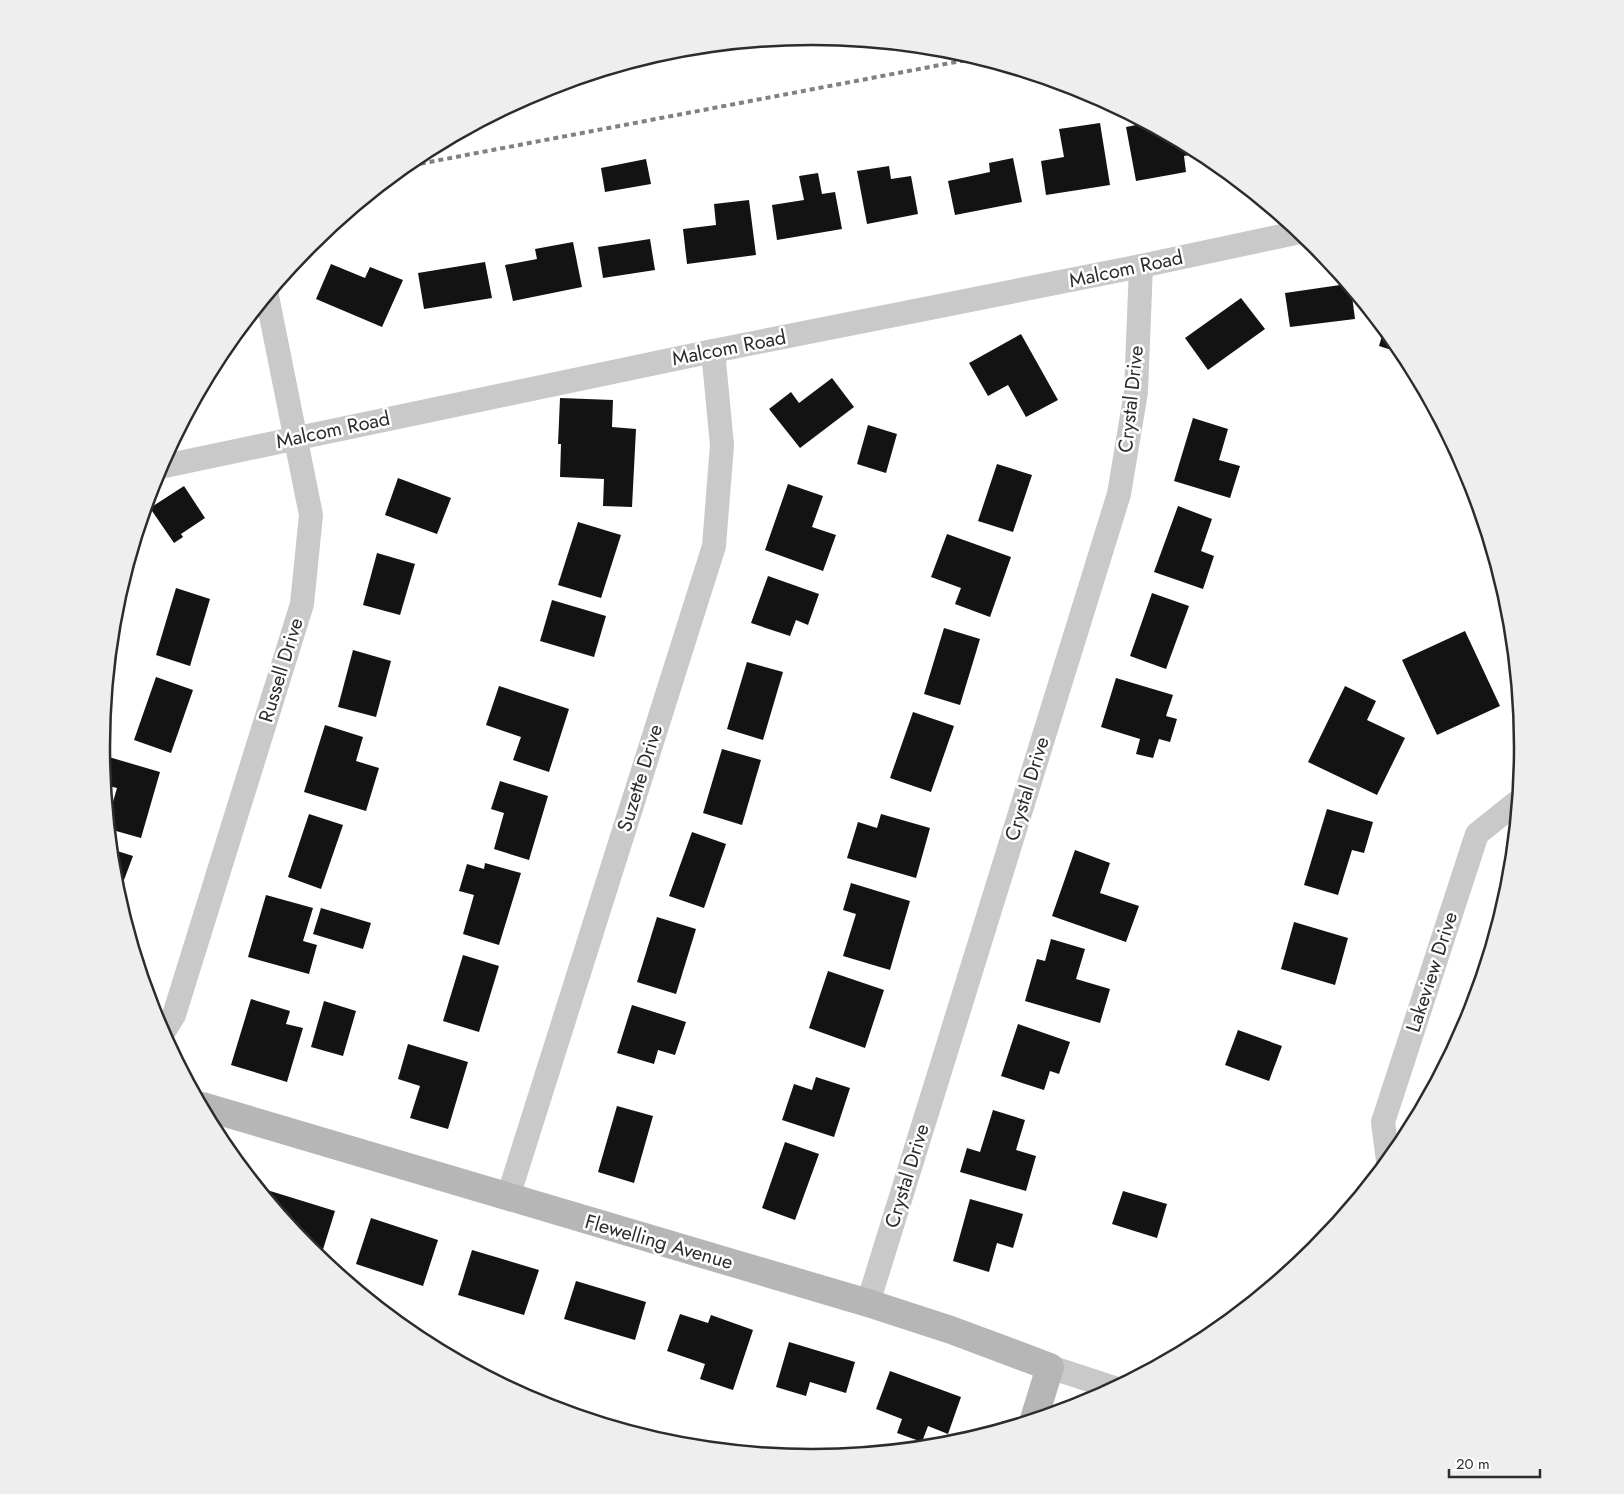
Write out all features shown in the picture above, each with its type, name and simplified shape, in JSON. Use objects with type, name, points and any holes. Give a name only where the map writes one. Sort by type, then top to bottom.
[{"type":"street","name":"Malcom Road","points":[[169,465],[713,350],[1141,266],[1291,234]]},
{"type":"street","name":"Crystal Drive","points":[[868,1303],[1119,494],[1136,392],[1141,266]]},
{"type":"street","name":"Russell Drive","points":[[167,1026],[174,1015],[302,604],[311,515],[268,303]]},
{"type":"street","name":"Suzette Drive","points":[[508,1197],[714,546],[722,445],[713,350]]},
{"type":"street","name":"Lakeview Drive","points":[[1387,1150],[1383,1122],[1477,834],[1511,807]]},
{"type":"street","name":"Flewelling Avenue","points":[[210,1109],[868,1303],[951,1330],[1050,1368],[1105,1385]]},
{"type":"street","points":[[1036,1413],[1050,1368]]},
{"type":"building","points":[[1100,123],[1110,185],[1046,195],[1041,161],[1064,157],[1059,129]]},
{"type":"building","points":[[1137,125],[1189,155],[1184,156],[1186,172],[1136,181],[1126,127]]},
{"type":"building","points":[[1013,158],[1022,202],[955,215],[948,181],[990,172],[989,163]]},
{"type":"building","points":[[646,159],[651,184],[605,192],[601,168]]},
{"type":"building","points":[[889,166],[891,179],[911,176],[918,214],[867,224],[857,171]]},
{"type":"building","points":[[818,173],[822,194],[835,192],[842,229],[777,240],[772,205],[804,200],[799,176]]},
{"type":"building","points":[[749,200],[756,255],[687,264],[683,229],[716,225],[714,204]]},
{"type":"building","points":[[650,239],[655,270],[603,278],[598,247]]},
{"type":"building","points":[[573,242],[582,287],[513,301],[505,265],[537,259],[535,249]]},
{"type":"building","points":[[485,262],[492,298],[424,309],[418,273]]},
{"type":"building","points":[[331,264],[365,278],[370,267],[403,280],[382,327],[316,299]]},
{"type":"building","points":[[1341,285],[1352,299],[1355,319],[1290,327],[1285,293]]},
{"type":"building","points":[[1241,298],[1265,329],[1208,370],[1185,338]]},
{"type":"building","points":[[1021,334],[1058,400],[1026,417],[1008,385],[988,396],[969,363]]},
{"type":"building","points":[[1382,337],[1391,350],[1379,346]]},
{"type":"building","points":[[832,378],[854,407],[800,448],[769,409],[791,392],[799,403]]},
{"type":"building","points":[[560,398],[613,400],[612,427],[636,429],[632,507],[603,506],[604,479],[560,477],[561,444],[558,444]]},
{"type":"building","points":[[1193,418],[1228,429],[1219,460],[1240,466],[1230,498],[1174,481]]},
{"type":"building","points":[[868,425],[897,434],[886,473],[857,464]]},
{"type":"building","points":[[997,464],[1032,475],[1013,532],[978,521]]},
{"type":"building","points":[[398,478],[451,498],[437,534],[385,515]]},
{"type":"building","points":[[788,484],[823,496],[812,527],[836,535],[823,571],[765,550]]},
{"type":"building","points":[[184,486],[205,518],[181,534],[183,537],[174,543],[151,510],[152,506]]},
{"type":"building","points":[[1178,506],[1212,519],[1201,551],[1214,556],[1203,589],[1154,572]]},
{"type":"building","points":[[578,522],[621,535],[601,598],[558,585]]},
{"type":"building","points":[[947,534],[1011,557],[990,617],[955,604],[961,588],[931,577]]},
{"type":"building","points":[[377,553],[415,564],[400,615],[363,605]]},
{"type":"building","points":[[768,576],[819,594],[808,625],[796,620],[790,636],[751,623]]},
{"type":"building","points":[[176,588],[210,599],[190,666],[156,655]]},
{"type":"building","points":[[1152,593],[1189,606],[1166,669],[1130,656]]},
{"type":"building","points":[[552,600],[606,616],[594,657],[540,641]]},
{"type":"building","points":[[944,628],[980,639],[960,705],[924,694]]},
{"type":"building","points":[[1465,631],[1500,706],[1437,735],[1402,660]]},
{"type":"building","points":[[353,650],[391,661],[376,717],[338,707]]},
{"type":"building","points":[[747,662],[783,672],[763,740],[727,729]]},
{"type":"building","points":[[156,677],[193,690],[171,753],[134,740]]},
{"type":"building","points":[[1116,678],[1173,695],[1166,716],[1177,719],[1170,742],[1159,739],[1153,758],[1136,754],[1140,739],[1101,727]]},
{"type":"building","points":[[499,686],[569,709],[549,772],[513,760],[521,737],[486,725]]},
{"type":"building","points":[[1345,686],[1376,701],[1367,720],[1405,738],[1377,795],[1308,762]]},
{"type":"building","points":[[913,712],[954,726],[931,792],[890,778]]},
{"type":"building","points":[[325,725],[363,737],[356,761],[379,768],[366,811],[304,792]]},
{"type":"building","points":[[722,749],[761,760],[742,825],[703,813]]},
{"type":"building","points":[[110,757],[160,772],[141,838],[115,831],[113,802],[117,788],[112,787]]},
{"type":"building","points":[[500,781],[548,796],[529,860],[494,849],[504,813],[491,809]]},
{"type":"building","points":[[1327,809],[1373,822],[1364,853],[1352,850],[1338,895],[1304,885]]},
{"type":"building","points":[[309,814],[343,825],[321,889],[288,877]]},
{"type":"building","points":[[881,814],[930,828],[916,878],[847,858],[858,822],[877,828]]},
{"type":"building","points":[[692,832],[726,844],[704,908],[669,896]]},
{"type":"building","points":[[1075,850],[1110,863],[1100,893],[1139,906],[1126,942],[1052,916]]},
{"type":"building","points":[[118,851],[133,856],[123,883]]},
{"type":"building","points":[[485,863],[521,873],[499,945],[463,934],[474,895],[459,891],[467,864],[484,869]]},
{"type":"building","points":[[851,883],[910,901],[890,970],[843,956],[856,914],[843,910]]},
{"type":"building","points":[[266,895],[313,908],[303,941],[317,945],[309,974],[248,957]]},
{"type":"building","points":[[321,908],[371,923],[363,949],[313,934]]},
{"type":"building","points":[[657,917],[696,929],[676,994],[637,982]]},
{"type":"building","points":[[1294,922],[1348,938],[1335,985],[1281,969]]},
{"type":"building","points":[[1051,939],[1085,949],[1076,979],[1110,989],[1100,1023],[1025,1001],[1037,959],[1045,961]]},
{"type":"building","points":[[463,955],[499,966],[479,1032],[443,1021]]},
{"type":"building","points":[[828,971],[884,990],[865,1048],[809,1028]]},
{"type":"building","points":[[251,999],[290,1011],[286,1024],[303,1028],[287,1082],[231,1065]]},
{"type":"building","points":[[324,1001],[356,1011],[343,1056],[311,1047]]},
{"type":"building","points":[[632,1005],[686,1022],[675,1055],[658,1050],[654,1064],[617,1053]]},
{"type":"building","points":[[1018,1024],[1070,1042],[1059,1074],[1050,1071],[1044,1090],[1001,1076]]},
{"type":"building","points":[[1238,1030],[1282,1046],[1269,1081],[1225,1065]]},
{"type":"building","points":[[408,1044],[468,1062],[448,1129],[410,1118],[420,1086],[398,1079]]},
{"type":"building","points":[[816,1077],[850,1088],[834,1137],[782,1120],[794,1084],[812,1090]]},
{"type":"building","points":[[617,1106],[653,1116],[634,1183],[598,1172]]},
{"type":"building","points":[[993,1110],[1025,1120],[1016,1150],[1036,1156],[1026,1191],[960,1172],[967,1148],[980,1152]]},
{"type":"building","points":[[785,1142],[819,1154],[795,1220],[762,1208]]},
{"type":"building","points":[[268,1190],[335,1211],[323,1250],[284,1210]]},
{"type":"building","points":[[1123,1191],[1167,1204],[1157,1238],[1112,1224]]},
{"type":"building","points":[[970,1199],[1023,1214],[1013,1248],[997,1243],[989,1272],[953,1261]]},
{"type":"building","points":[[371,1218],[438,1240],[423,1286],[356,1264]]},
{"type":"building","points":[[472,1250],[539,1270],[524,1315],[458,1295]]},
{"type":"building","points":[[576,1281],[646,1302],[635,1340],[564,1319]]},
{"type":"building","points":[[680,1314],[708,1323],[711,1315],[753,1330],[733,1390],[700,1379],[705,1364],[667,1351]]},
{"type":"building","points":[[789,1342],[855,1362],[846,1393],[810,1382],[806,1396],[776,1387]]},
{"type":"building","points":[[890,1371],[961,1397],[948,1434],[928,1426],[923,1440],[919,1441],[897,1433],[902,1419],[876,1409]]},
{"type":"railway","points":[[421,164],[961,61]]}]
